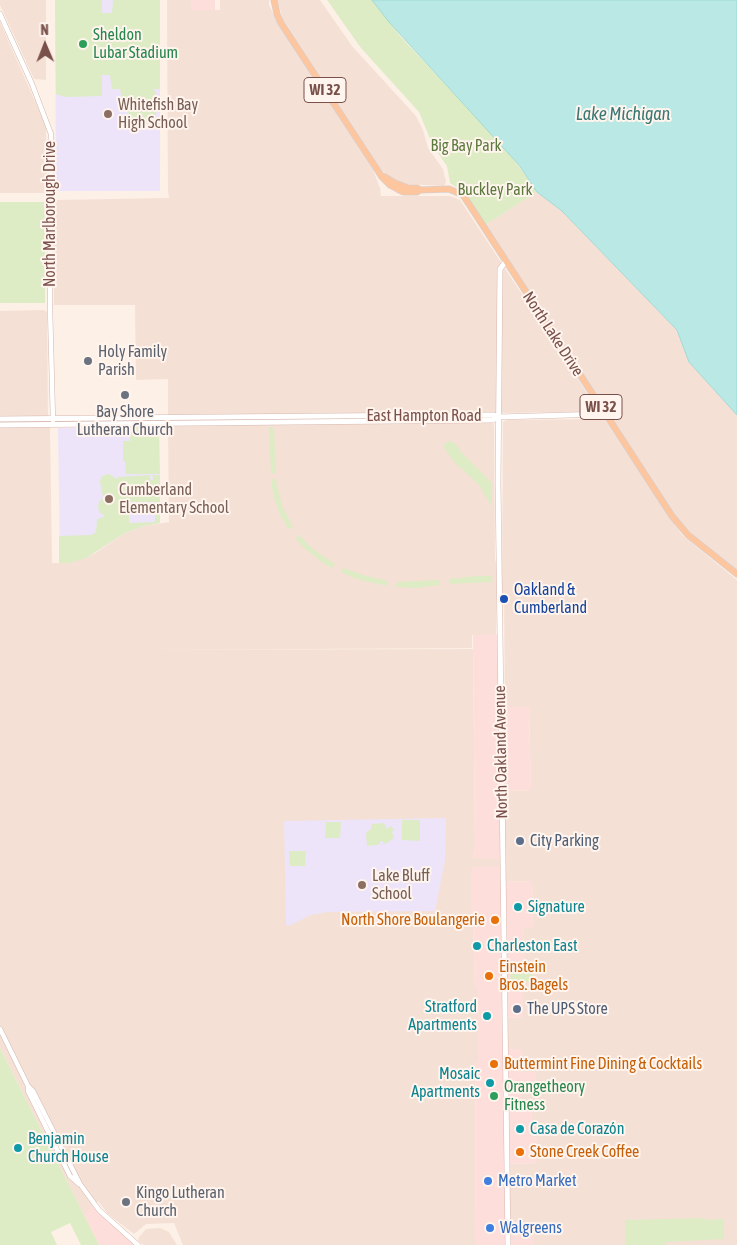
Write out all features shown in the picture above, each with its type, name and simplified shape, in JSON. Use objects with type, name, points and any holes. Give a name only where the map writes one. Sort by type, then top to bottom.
[{"type":"main road","name":"WI 32","points":[[274,0],[281,23],[380,174],[388,183],[399,190],[407,190]]},
{"type":"main road","name":"WI 32","points":[[380,174],[407,190]]},
{"type":"main road","name":"North Lake Drive","points":[[407,190],[417,192],[420,190],[450,189],[460,193],[677,522],[688,535],[737,574]]},
{"type":"main road","name":"North Oakland Avenue","points":[[506,261],[500,269],[498,417],[508,1245]]},
{"type":"main road","name":"East Hampton Road","points":[[0,425],[53,422],[493,420],[498,417],[605,414]]},
{"type":"main road","name":"East Hampton Road","points":[[0,419],[53,422]]},
{"type":"street","name":"North Marlborough Drive","points":[[0,14],[32,84],[51,134],[50,308],[53,422]]},
{"type":"street","points":[[0,1029],[28,1086],[28,1093],[70,1176],[80,1184],[99,1210],[138,1245]]},
{"type":"shaded area","points":[[0,0],[46,0],[46,80],[34,79],[0,5]]},
{"type":"shaded area","name":"Whitefish Bay High School","points":[[55,0],[160,0],[160,191],[56,191]]},
{"type":"shaded area","points":[[167,0],[191,0],[192,10],[220,10],[220,0],[269,0],[269,5],[279,25],[373,170],[381,196],[450,196],[460,200],[595,405],[594,412],[168,416],[168,379],[136,380],[135,305],[54,305],[53,202],[56,200],[169,198]]},
{"type":"shaded area","points":[[191,0],[215,0],[215,10],[191,10]]},
{"type":"shaded area","points":[[277,0],[320,0],[352,46],[416,116],[423,130],[428,148],[443,169],[446,182],[444,186],[404,184],[387,176],[283,19]]},
{"type":"shaded area","points":[[0,22],[46,126],[47,191],[45,193],[0,193]]},
{"type":"shaded area","points":[[537,192],[562,211],[677,330],[689,362],[737,415],[737,571],[694,536],[678,519],[485,225]]},
{"type":"shaded area","points":[[44,310],[47,312],[48,416],[0,417],[0,311]]},
{"type":"shaded area","points":[[604,419],[682,535],[737,580],[737,1245],[534,1245],[533,1235],[508,1236],[507,1164],[537,1163],[537,1137],[532,1137],[532,1111],[521,1111],[521,1090],[536,1072],[522,1072],[521,1049],[505,1049],[505,1018],[523,1017],[523,988],[526,987],[526,965],[524,965],[523,927],[533,927],[532,881],[503,882],[471,873],[471,925],[473,926],[475,988],[478,989],[478,1063],[475,1064],[476,1245],[183,1245],[174,1223],[146,1224],[134,1234],[108,1214],[98,1201],[84,1215],[0,1048],[0,426],[49,426],[52,563],[69,563],[94,554],[125,533],[144,526],[169,522],[168,428],[170,425],[493,423],[495,559],[497,568],[496,635],[472,635],[472,648],[132,650],[473,649],[475,845],[473,858],[502,791],[531,790],[529,707],[505,707],[504,599],[502,592],[503,422],[507,420]]},
{"type":"shaded area","name":"Cumberland Elementary School","points":[[159,427],[160,523],[144,526],[125,533],[86,558],[60,563],[58,428]]},
{"type":"shaded area","points":[[500,634],[501,707],[529,707],[531,790],[502,791],[503,859],[473,858],[475,845],[473,635]]},
{"type":"shaded area","name":"Lake Bluff School","points":[[446,818],[445,860],[435,911],[327,912],[311,915],[289,926],[286,925],[284,821]]},
{"type":"shaded area","points":[[503,866],[503,882],[532,881],[533,927],[523,928],[526,987],[523,988],[523,1017],[505,1018],[505,1049],[521,1049],[522,1072],[536,1072],[536,1089],[521,1090],[521,1111],[532,1111],[532,1137],[537,1137],[537,1163],[507,1164],[508,1236],[534,1235],[534,1245],[476,1245],[475,1064],[478,1063],[478,989],[475,989],[473,926],[471,925],[471,873],[472,867]]},
{"type":"shaded area","points":[[94,1204],[138,1245],[99,1245],[84,1215]]},
{"type":"shaded area","points":[[160,1228],[169,1232],[177,1245],[144,1245],[138,1241],[146,1229]]},
{"type":"green space","points":[[55,0],[102,0],[102,13],[112,13],[113,0],[160,0],[160,89],[153,89],[156,92],[156,122],[152,125],[145,124],[131,117],[123,106],[120,89],[112,89],[110,75],[102,75],[102,96],[66,97],[56,94]]},
{"type":"green space","name":"Big Bay Park","points":[[327,0],[373,0],[400,36],[508,151],[537,192],[485,225],[465,193],[450,183],[447,166],[433,146],[419,112],[361,48]]},
{"type":"green space","points":[[0,202],[45,202],[45,303],[0,303]]},
{"type":"green space","points":[[131,427],[159,427],[160,474],[126,474],[125,461],[123,461],[123,441],[130,441]]},
{"type":"green space","points":[[269,427],[272,427],[274,430],[276,473],[271,474]]},
{"type":"green space","points":[[449,441],[455,443],[461,452],[491,482],[492,507],[479,485],[454,462],[445,449],[443,445]]},
{"type":"green space","points":[[109,474],[117,479],[118,477],[149,475],[151,480],[153,480],[151,475],[160,475],[160,523],[144,526],[125,533],[86,558],[69,563],[59,563],[59,536],[91,535],[96,532],[97,519],[104,517],[99,512],[98,505],[101,499],[105,499],[102,494],[100,481],[102,476]],"holes":[[[129,502],[155,502],[155,522],[129,523]]]},
{"type":"green space","points":[[274,478],[282,506],[293,527],[288,529],[274,498],[271,481]]},
{"type":"green space","points":[[299,535],[314,550],[335,564],[333,568],[323,563],[302,546],[296,539]]},
{"type":"green space","points":[[343,568],[388,581],[388,586],[356,579],[341,572]]},
{"type":"green space","points":[[492,576],[492,582],[449,584],[449,579]]},
{"type":"green space","points":[[440,580],[440,585],[416,588],[396,587],[397,582]]},
{"type":"green space","points":[[402,820],[420,820],[420,841],[402,840]]},
{"type":"green space","points":[[326,822],[341,822],[340,838],[325,838]]},
{"type":"green space","points":[[384,823],[387,829],[391,826],[394,830],[392,832],[394,838],[387,843],[383,844],[383,841],[381,841],[378,845],[367,846],[366,833],[371,829],[372,824]]},
{"type":"green space","points":[[289,851],[306,851],[305,866],[290,866]]},
{"type":"green space","points":[[534,965],[532,982],[510,982],[511,966]]},
{"type":"green space","points":[[0,1048],[99,1245],[81,1245],[70,1223],[51,1232],[57,1245],[0,1245]]},
{"type":"green space","points":[[706,1218],[706,1220],[724,1219],[724,1239],[666,1242],[666,1245],[625,1245],[625,1220]]},
{"type":"water","name":"Lake Michigan","points":[[372,0],[737,0],[737,415],[689,362],[677,330],[562,211],[537,192],[519,165],[389,22]]},
{"type":"place","name":"Sheldon Lubar Stadium","points":[[83,44]]},
{"type":"place","name":"Whitefish Bay High School","points":[[108,114]]},
{"type":"place","name":"Holy Family Parish","points":[[88,361]]},
{"type":"place","name":"Bay Shore Lutheran Church","points":[[125,395]]},
{"type":"place","name":"Cumberland Elementary School","points":[[109,499]]},
{"type":"place","name":"Oakland & Cumberland","points":[[504,599]]},
{"type":"place","name":"City Parking","points":[[520,841]]},
{"type":"place","name":"Lake Bluff School","points":[[362,885]]},
{"type":"place","name":"Signature","points":[[518,907]]},
{"type":"place","name":"North Shore Boulangerie","points":[[495,920]]},
{"type":"place","name":"Charleston East","points":[[477,946]]},
{"type":"place","name":"Einstein Bros. Bagels","points":[[489,976]]},
{"type":"place","name":"The UPS Store","points":[[517,1009]]},
{"type":"place","name":"Stratford Apartments","points":[[487,1016]]},
{"type":"place","name":"Buttermint Fine Dining & Cocktails","points":[[494,1064]]},
{"type":"place","name":"Mosaic Apartments","points":[[490,1083]]},
{"type":"place","name":"Orangetheory Fitness","points":[[494,1096]]},
{"type":"place","name":"Casa de Corazón","points":[[520,1129]]},
{"type":"place","name":"Benjamin Church House","points":[[18,1148]]},
{"type":"place","name":"Stone Creek Coffee","points":[[520,1152]]},
{"type":"place","name":"Metro Market","points":[[488,1181]]},
{"type":"place","name":"Kingo Lutheran Church","points":[[126,1202]]},
{"type":"place","name":"Walgreens","points":[[490,1228]]},
{"type":"park label","name":"Buckley Park","points":[[495,190]]}]
